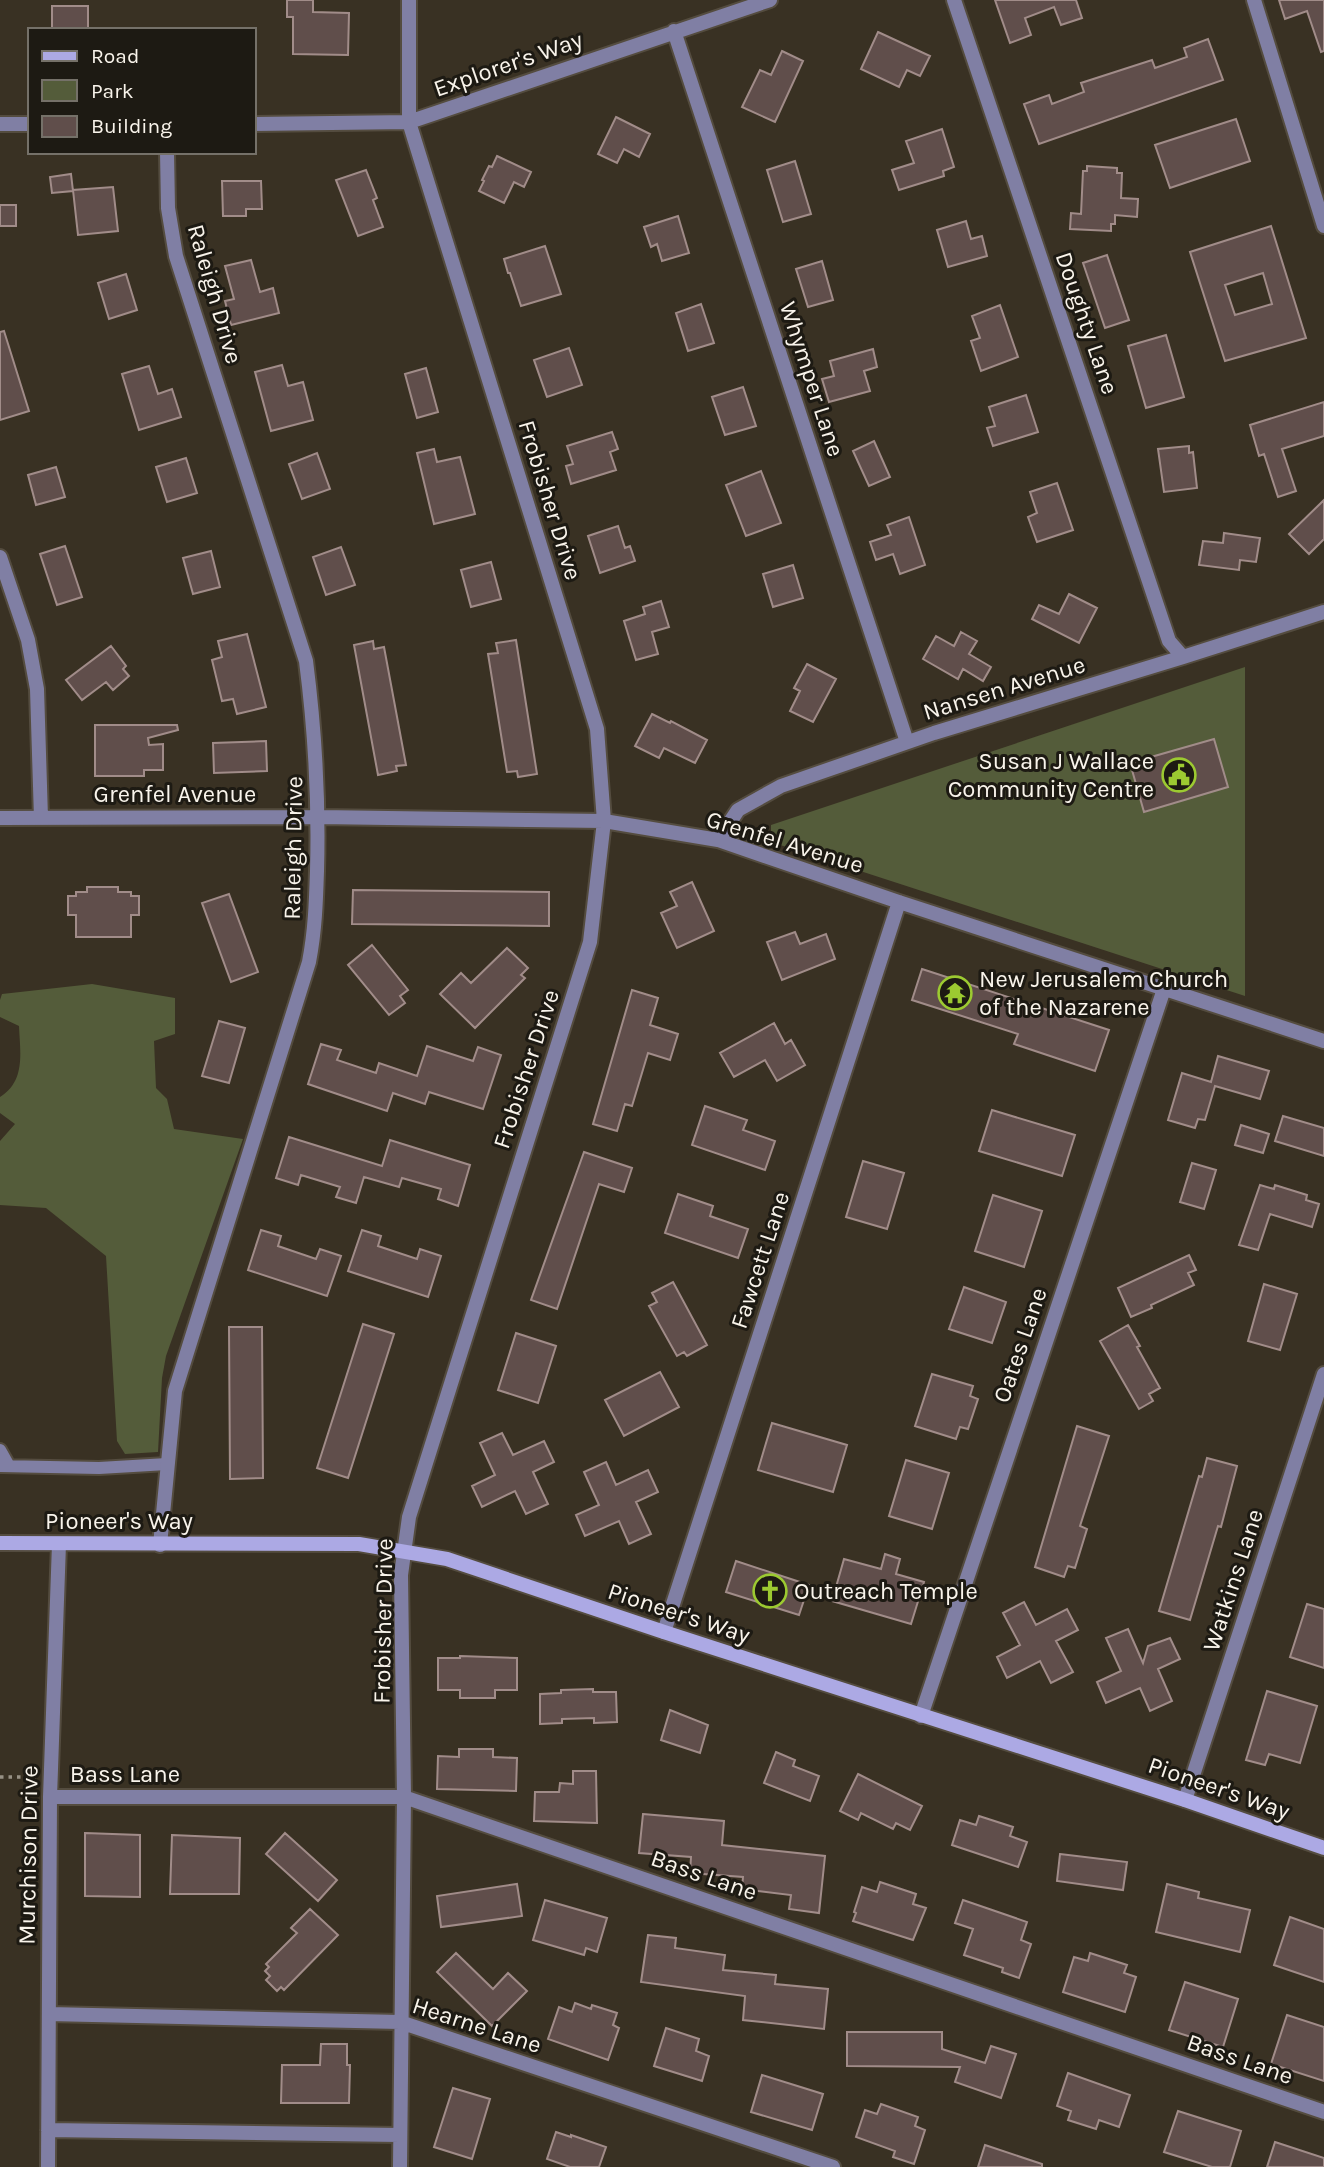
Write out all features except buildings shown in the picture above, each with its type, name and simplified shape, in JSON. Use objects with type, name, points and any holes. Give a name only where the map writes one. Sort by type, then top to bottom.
[{"type":"main road","name":"Pioneer's Way","points":[[0,1543],[359,1544],[447,1559],[1324,1848]]},
{"type":"street","name":"Frobisher Drive","points":[[400,2167],[404,1797],[401,1575],[409,1517],[590,942],[604,821],[597,729],[409,122],[409,0]]},
{"type":"street","name":"Explorer's Way","points":[[256,124],[409,122],[770,0]]},
{"type":"street","name":"Doughty Lane","points":[[954,0],[1169,641],[1183,657]]},
{"type":"street","points":[[1254,0],[1324,226]]},
{"type":"street","name":"Whymper Lane","points":[[674,31],[907,742]]},
{"type":"street","points":[[0,124],[28,124]]},
{"type":"street","name":"Raleigh Drive","points":[[160,1545],[175,1391],[309,962],[315,933],[319,817],[315,728],[306,661],[176,256],[168,208],[167,154]]},
{"type":"street","points":[[0,557],[28,640],[37,689],[41,818]]},
{"type":"street","name":"Nansen Avenue","points":[[718,840],[738,810],[781,786],[907,742],[1324,612]]},
{"type":"street","name":"Grenfel Avenue","points":[[0,818],[319,817],[604,821],[718,840],[1324,1041]]},
{"type":"street","name":"Fawcett Lane","points":[[664,1632],[899,902]]},
{"type":"street","name":"Oates Lane","points":[[921,1716],[1164,989]]},
{"type":"street","name":"Watkins Lane","points":[[1185,1800],[1324,1374]]},
{"type":"street","name":"Murchison Drive","points":[[48,2167],[50,1797],[60,1544]]},
{"type":"street","name":"Bass Lane","points":[[50,1797],[404,1797],[1324,2112]]},
{"type":"street","name":"Hearne Lane","points":[[49,2014],[400,2022],[833,2167]]},
{"type":"street","points":[[48,2130],[400,2135]]},
{"type":"lane","points":[[0,1450],[5,1466],[99,1468],[167,1465]]},
{"type":"path","points":[[0,1777],[51,1777]]},
{"type":"green space","points":[[1245,667],[1245,996],[771,842],[771,825]]},
{"type":"green space","points":[[92,984],[175,998],[175,1034],[154,1041],[156,1088],[167,1099],[174,1129],[243,1139],[166,1356],[162,1378],[158,1452],[125,1454],[117,1441],[106,1256],[46,1208],[0,1205],[0,1141],[15,1124],[0,1113],[0,1097],[14,1083],[20,1065],[19,1026],[0,1017],[2,994]]},
{"type":"place","name":"Susan J Wallace Community Centre","points":[[1179,775]]},
{"type":"place","name":"New Jerusalem Church of the Nazarene","points":[[955,993]]},
{"type":"place","name":"Outreach Temple","points":[[770,1591]]}]
